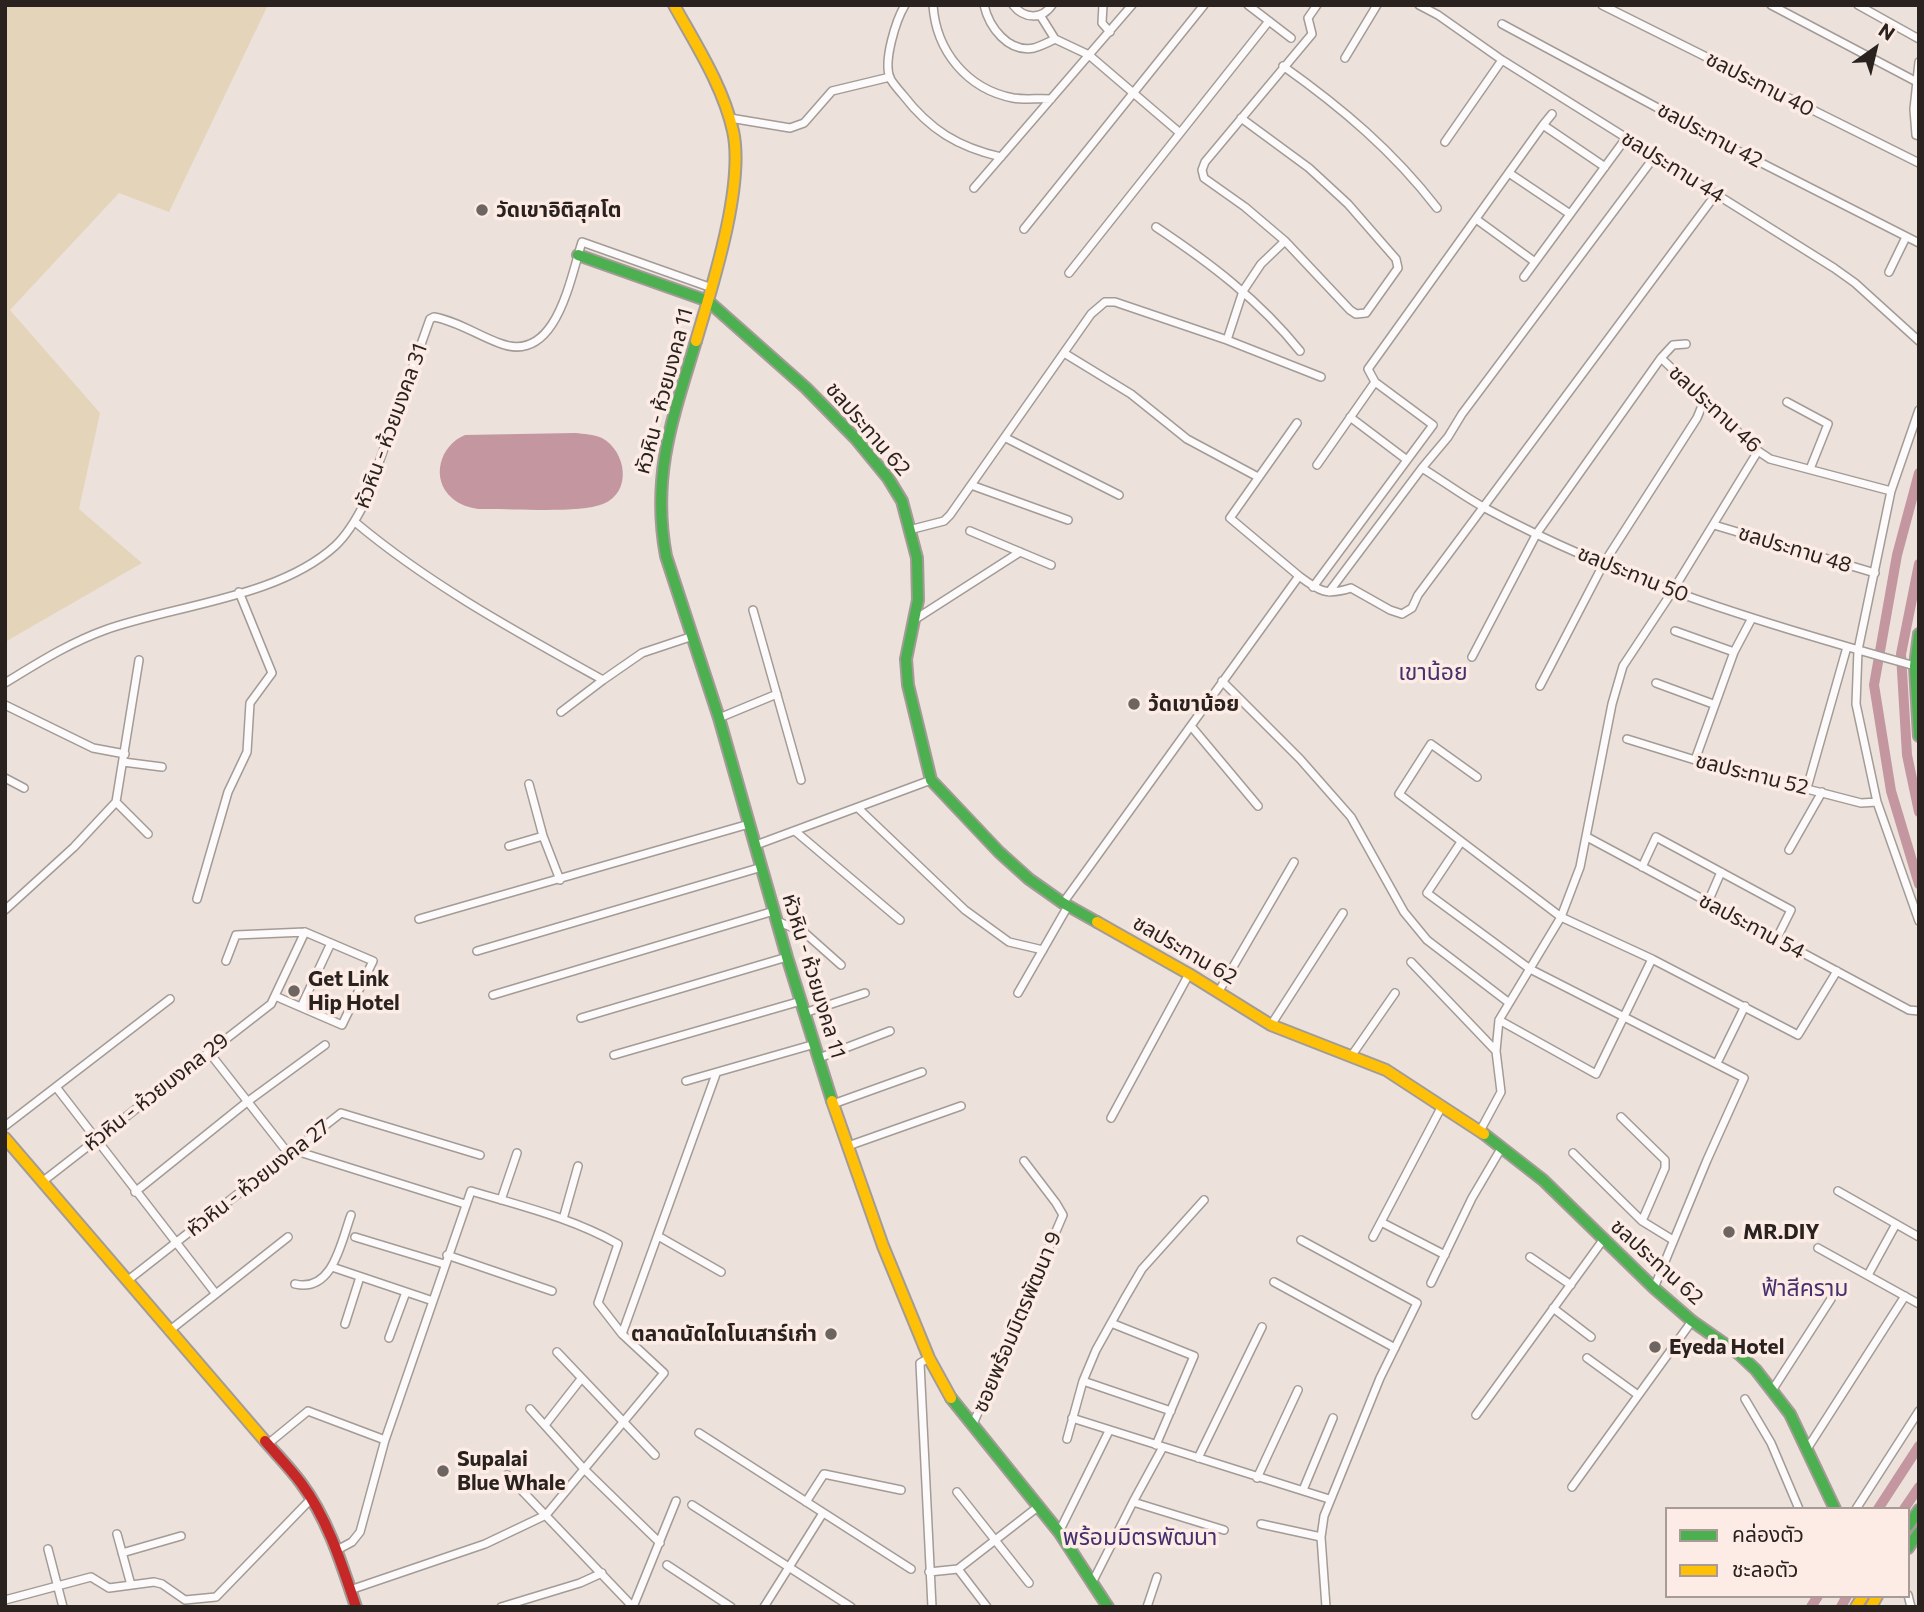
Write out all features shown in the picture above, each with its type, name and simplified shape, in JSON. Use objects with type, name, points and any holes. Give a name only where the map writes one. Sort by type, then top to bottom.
[{"type":"street","name":"หัวหิน - ห้วยมงคล 11","points":[[674,5],[730,118],[736,145],[737,176],[712,288],[672,422],[658,488],[660,533],[719,718],[804,1013],[883,1246],[929,1358],[947,1393],[1059,1532],[1094,1581],[1108,1607]]},
{"type":"street","points":[[905,5],[899,15],[890,45],[890,77],[918,114],[944,135],[971,150],[1001,157]]},
{"type":"street","points":[[933,5],[938,37],[959,69],[975,83],[984,89],[1014,98],[1051,99]]},
{"type":"street","points":[[984,5],[986,15],[997,34],[1012,45],[1032,48],[1055,39]]},
{"type":"street","points":[[1013,5],[1024,15],[1040,15],[1052,5]]},
{"type":"street","points":[[1103,5],[1102,23],[1110,32]]},
{"type":"street","points":[[974,188],[1132,5]]},
{"type":"street","points":[[1024,229],[1204,5]]},
{"type":"street","points":[[1248,5],[1291,38]]},
{"type":"street","points":[[1241,118],[1309,168],[1348,204],[1396,259],[1398,268],[1369,310],[1356,314],[1350,310],[1285,242],[1204,178],[1202,170],[1205,162],[1283,66],[1312,34],[1308,18],[1317,5]]},
{"type":"street","points":[[1345,58],[1377,5]]},
{"type":"street","name":"ชลประทาน 44","points":[[1419,5],[1438,15],[1502,61],[1844,276],[1919,341]]},
{"type":"street","name":"ชลประทาน 40","points":[[1602,5],[1919,163]]},
{"type":"street","points":[[1771,5],[1917,82]]},
{"type":"street","points":[[1789,15],[1793,5]]},
{"type":"street","points":[[1858,5],[1919,39]]},
{"type":"street","points":[[1040,15],[1055,39],[1089,55],[1180,134]]},
{"type":"street","points":[[1069,273],[1269,21]]},
{"type":"street","name":"ชลประทาน 42","points":[[1502,24],[1734,149],[1919,243]]},
{"type":"street","points":[[1445,142],[1502,61]]},
{"type":"street","points":[[1919,62],[1914,109],[1916,135],[1919,136]]},
{"type":"street","points":[[1283,66],[1329,99],[1376,139],[1416,181],[1437,208]]},
{"type":"street","points":[[730,118],[790,128],[804,123],[832,91],[890,77]]},
{"type":"street","points":[[1313,587],[1433,425],[1374,382],[1368,369],[1552,114]]},
{"type":"street","points":[[1543,125],[1605,167]]},
{"type":"street","points":[[1524,277],[1626,138]]},
{"type":"street","points":[[1329,592],[1448,437],[1469,404],[1655,156]]},
{"type":"street","points":[[1509,173],[1570,215]]},
{"type":"street","points":[[1297,423],[1230,518],[1321,592],[1351,588],[1390,610],[1402,614],[1407,612],[1716,194]]},
{"type":"street","points":[[1476,219],[1535,262]]},
{"type":"street","points":[[1156,228],[1197,255],[1243,291],[1276,321],[1300,351]]},
{"type":"street","points":[[1889,272],[1906,237]]},
{"type":"street","points":[[708,301],[578,255],[582,242],[712,288]]},
{"type":"street","points":[[1227,340],[1243,291],[1261,264],[1285,242]]},
{"type":"street","name":"หัวหิน - ห้วยมงคล 31","points":[[5,683],[66,646],[106,630],[267,585],[312,564],[335,546],[355,522],[375,477],[430,319],[434,317],[450,321],[502,345],[523,347],[534,344],[542,338],[559,313],[578,255]]},
{"type":"street","name":"ชลประทาน 62","points":[[708,301],[806,388],[856,439],[888,478],[902,501],[917,558],[919,581],[906,659],[908,685],[931,780],[999,852],[1065,904],[1219,991],[1271,1025],[1386,1070],[1480,1130],[1544,1180],[1654,1288],[1692,1321],[1739,1354],[1773,1389],[1790,1414],[1834,1507]]},
{"type":"street","points":[[909,530],[944,521],[1006,438],[1091,314],[1105,302],[1115,302],[1227,340],[1321,377]]},
{"type":"street","points":[[1472,657],[1537,533],[1661,358],[1673,345],[1686,344]]},
{"type":"street","points":[[1064,353],[1132,394],[1186,439],[1258,477]]},
{"type":"street","name":"ชลประทาน 46","points":[[1661,358],[1704,401],[1770,459],[1891,491]]},
{"type":"street","points":[[1317,465],[1374,382]]},
{"type":"street","points":[[1540,686],[1604,563],[1697,418],[1704,401]]},
{"type":"street","points":[[1787,402],[1828,424],[1810,470]]},
{"type":"street","points":[[1919,410],[1891,491],[1858,650],[1856,704],[1877,802],[1919,921]]},
{"type":"street","points":[[1350,417],[1407,460]]},
{"type":"street","points":[[1006,438],[1119,495]]},
{"type":"street","points":[[1480,1130],[1501,1092],[1496,1051],[1499,1020],[1561,917],[1571,894],[1587,837],[1612,704],[1623,666],[1672,592],[1758,451]]},
{"type":"street","name":"ชลประทาน 50","points":[[1422,468],[1483,507],[1672,592],[1915,666]]},
{"type":"street","points":[[971,485],[1068,520]]},
{"type":"street","points":[[355,522],[390,551],[471,605],[603,680]]},
{"type":"street","name":"ชลประทาน 48","points":[[1714,525],[1875,573]]},
{"type":"street","points":[[970,531],[1051,565]]},
{"type":"street","points":[[913,620],[1020,552]]},
{"type":"street","points":[[1018,993],[1065,904],[1299,576]]},
{"type":"street","points":[[197,899],[228,792],[247,752],[250,703],[272,673],[239,592]]},
{"type":"street","points":[[753,610],[802,780]]},
{"type":"street","points":[[1695,760],[1713,704],[1734,652],[1752,618]]},
{"type":"street","points":[[1675,631],[1734,652]]},
{"type":"street","points":[[1919,634],[1915,666],[1919,736]]},
{"type":"street","points":[[561,712],[642,653],[693,636]]},
{"type":"street","points":[[1807,788],[1847,647]]},
{"type":"street","points":[[5,910],[74,847],[116,803],[139,660]]},
{"type":"street","points":[[1222,681],[1300,760],[1351,817],[1404,912],[1427,940],[1508,1002]]},
{"type":"street","points":[[1656,683],[1713,704]]},
{"type":"street","points":[[719,718],[777,694]]},
{"type":"street","points":[[5,705],[93,748],[162,768]]},
{"type":"street","points":[[1191,726],[1258,806]]},
{"type":"street","name":"ชลประทาน 52","points":[[1627,739],[1695,760],[1861,803],[1877,802]]},
{"type":"street","points":[[1477,777],[1433,743],[1399,794],[1561,917],[1651,959],[1798,1035],[1838,971]]},
{"type":"street","points":[[5,778],[24,788]]},
{"type":"street","points":[[756,845],[931,780]]},
{"type":"street","points":[[529,784],[543,836],[560,880]]},
{"type":"street","points":[[1789,850],[1822,792]]},
{"type":"street","points":[[116,803],[148,834]]},
{"type":"street","points":[[858,808],[965,911],[1009,942],[1043,950]]},
{"type":"street","points":[[419,919],[749,824]]},
{"type":"street","points":[[795,831],[900,920]]},
{"type":"street","points":[[509,846],[543,836]]},
{"type":"street","name":"ชลประทาน 54","points":[[1587,837],[1909,1010],[1919,1011]]},
{"type":"street","points":[[1642,867],[1656,837],[1791,910],[1776,940]]},
{"type":"street","points":[[1461,842],[1427,893],[1531,969],[1744,1078],[1654,1288]]},
{"type":"street","points":[[1219,991],[1294,862]]},
{"type":"street","points":[[477,951],[762,867]]},
{"type":"street","points":[[1708,902],[1721,872]]},
{"type":"street","points":[[1271,1025],[1343,913]]},
{"type":"street","points":[[493,995],[776,916],[805,933],[841,965]]},
{"type":"street","points":[[226,961],[236,935],[305,932],[373,961],[342,1026],[301,1007],[273,1000],[305,932]]},
{"type":"street","points":[[301,1007],[331,943]]},
{"type":"street","points":[[581,1018],[787,957]]},
{"type":"street","points":[[1499,1020],[1596,1074],[1651,959]]},
{"type":"street","points":[[1411,962],[1496,1051]]},
{"type":"street","points":[[1111,1118],[1189,974]]},
{"type":"street","points":[[804,1013],[865,993]]},
{"type":"street","points":[[1352,1055],[1395,993]]},
{"type":"street","points":[[5,1126],[170,999]]},
{"type":"street","name":"หัวหิน - ห้วยมงคล 29","points":[[42,1182],[273,1000]]},
{"type":"street","points":[[614,1055],[801,1001]]},
{"type":"street","points":[[1717,1063],[1745,1006]]},
{"type":"street","points":[[819,1058],[890,1031]]},
{"type":"street","points":[[685,1081],[815,1044]]},
{"type":"street","points":[[135,1192],[247,1102],[325,1045]]},
{"type":"street","points":[[208,1051],[247,1102],[290,1151],[465,1204]]},
{"type":"street","points":[[834,1104],[922,1072]]},
{"type":"street","points":[[622,1334],[716,1074]]},
{"type":"street","points":[[56,1087],[216,1294]]},
{"type":"street","points":[[848,1146],[961,1106]]},
{"type":"street","points":[[1373,1237],[1441,1106]]},
{"type":"street","name":"หัวหิน - ห้วยมงคล 27","points":[[127,1281],[341,1113],[480,1155]]},
{"type":"street","points":[[1621,1117],[1665,1160],[1665,1168],[1642,1221]]},
{"type":"street","points":[[5,1138],[169,1331],[269,1443],[312,1499],[337,1550],[356,1607]]},
{"type":"street","points":[[1431,1283],[1472,1198],[1502,1147]]},
{"type":"street","points":[[501,1200],[517,1153]]},
{"type":"street","points":[[1573,1153],[1642,1221],[1673,1240]]},
{"type":"street","name":"ซอยพร้อมมิตรพัฒนา 9","points":[[973,1424],[1061,1221],[1061,1210],[1024,1161]]},
{"type":"street","points":[[563,1219],[578,1166]]},
{"type":"street","points":[[337,1550],[352,1542],[360,1532],[385,1440],[471,1191],[592,1229],[618,1244],[598,1303],[622,1334],[664,1373],[546,1515],[485,1544],[351,1590]]},
{"type":"street","points":[[1838,1191],[1919,1237]]},
{"type":"street","points":[[1066,1439],[1083,1381],[1096,1350],[1142,1269],[1204,1200]]},
{"type":"street","points":[[295,1284],[315,1285],[332,1268],[351,1214]]},
{"type":"street","points":[[1381,1222],[1445,1255]]},
{"type":"street","points":[[1868,1275],[1896,1224]]},
{"type":"street","points":[[658,1236],[721,1272]]},
{"type":"street","points":[[169,1331],[288,1237]]},
{"type":"street","points":[[355,1237],[444,1264]]},
{"type":"street","points":[[1301,1240],[1417,1303],[1329,1499],[1321,1536],[1326,1607]]},
{"type":"street","points":[[1476,1415],[1603,1240]]},
{"type":"street","points":[[1818,1248],[1919,1304]]},
{"type":"street","points":[[447,1255],[552,1291]]},
{"type":"street","points":[[1530,1257],[1571,1285]]},
{"type":"street","points":[[332,1268],[433,1301]]},
{"type":"street","points":[[345,1324],[360,1277]]},
{"type":"street","points":[[1274,1282],[1395,1348]]},
{"type":"street","points":[[389,1338],[406,1292]]},
{"type":"street","points":[[1807,1449],[1905,1297]]},
{"type":"street","points":[[1773,1389],[1831,1299]]},
{"type":"street","points":[[1553,1308],[1591,1337]]},
{"type":"street","points":[[1572,1487],[1692,1321]]},
{"type":"street","points":[[1094,1581],[1160,1446],[1194,1356],[1111,1323]]},
{"type":"street","points":[[1198,1458],[1262,1327]]},
{"type":"street","points":[[557,1352],[655,1455]]},
{"type":"street","points":[[929,1358],[920,1363],[932,1607]]},
{"type":"street","points":[[1587,1358],[1638,1395]]},
{"type":"street","points":[[545,1425],[581,1379]]},
{"type":"street","points":[[1083,1381],[1171,1411]]},
{"type":"street","points":[[1257,1478],[1298,1390]]},
{"type":"street","points":[[1745,1399],[1771,1443],[1798,1507]]},
{"type":"street","points":[[530,1409],[584,1469],[660,1543]]},
{"type":"street","points":[[269,1443],[308,1411],[385,1440]]},
{"type":"street","points":[[1857,1507],[1919,1411]]},
{"type":"street","points":[[1072,1418],[1329,1499]]},
{"type":"street","points":[[1303,1490],[1333,1418]]},
{"type":"street","points":[[1059,1532],[1109,1431]]},
{"type":"street","points":[[699,1433],[911,1569]]},
{"type":"street","points":[[806,1502],[824,1474],[901,1490]]},
{"type":"street","points":[[507,1475],[633,1607],[676,1502]]},
{"type":"street","points":[[957,1492],[1029,1583]]},
{"type":"street","points":[[5,1600],[91,1577],[109,1588],[154,1582],[162,1584],[185,1600],[216,1597],[312,1499]]},
{"type":"street","points":[[1133,1502],[1224,1530]]},
{"type":"street","points":[[692,1505],[851,1607]]},
{"type":"street","points":[[929,1572],[958,1569],[1039,1506]]},
{"type":"street","points":[[764,1607],[823,1513]]},
{"type":"street","points":[[1261,1524],[1321,1536]]},
{"type":"street","points":[[117,1534],[131,1585]]},
{"type":"street","points":[[122,1553],[181,1536]]},
{"type":"street","points":[[48,1549],[62,1607]]},
{"type":"street","points":[[667,1565],[731,1607]]},
{"type":"street","points":[[958,1569],[987,1607]]},
{"type":"street","points":[[501,1607],[580,1583],[601,1573]]},
{"type":"street","points":[[1147,1607],[1157,1577]]},
{"type":"street","points":[[216,1597],[219,1607]]},
{"type":"shaded area","points":[[5,5],[268,5],[169,212],[119,193],[10,310],[100,413],[79,509],[142,563],[5,642]]},
{"type":"shaded area","points":[[575,433],[602,438],[610,444],[621,461],[623,471],[619,490],[603,504],[560,510],[478,509],[455,500],[441,482],[444,454],[449,446],[465,435]]},
{"type":"waterway","points":[[1919,473],[1897,555],[1874,685],[1891,791],[1919,884]]},
{"type":"waterway","points":[[1919,564],[1901,654],[1907,755],[1919,812]]},
{"type":"waterway","points":[[1879,1507],[1919,1446]]},
{"type":"waterway","points":[[1905,1507],[1919,1487]]},
{"type":"waterway","points":[[1811,1607],[1817,1598]]},
{"type":"waterway","points":[[1841,1607],[1846,1598]]},
{"type":"traffic: fast","points":[[578,255],[708,301],[806,388],[856,439],[888,478],[902,501],[917,558],[918,600],[906,659],[908,685],[931,780],[999,852],[1029,879],[1063,903],[1097,922]]},
{"type":"traffic: fast","points":[[696,341],[672,421],[663,472],[661,499],[666,556],[719,718],[787,957],[832,1101]]},
{"type":"traffic: fast","points":[[1919,634],[1915,666],[1919,736]]},
{"type":"traffic: fast","points":[[1484,1134],[1543,1180],[1654,1288],[1692,1321],[1739,1354],[1756,1370],[1790,1414],[1834,1507]]},
{"type":"traffic: fast","points":[[951,1398],[1059,1532],[1108,1607]]},
{"type":"traffic: fast","points":[[1910,1523],[1919,1510]]},
{"type":"traffic: fast","points":[[1910,1545],[1919,1532]]},
{"type":"traffic: slow","points":[[674,5],[723,98],[733,131],[736,153],[735,179],[725,236],[696,341]]},
{"type":"traffic: slow","points":[[1097,922],[1189,974],[1271,1025],[1386,1070],[1484,1134]]},
{"type":"traffic: slow","points":[[832,1101],[883,1246],[929,1358],[951,1398]]},
{"type":"traffic: slow","points":[[5,1138],[265,1441]]},
{"type":"traffic: slow","points":[[1856,1607],[1862,1598]]},
{"type":"traffic: slow","points":[[1871,1607],[1876,1598]]},
{"type":"traffic: jam","points":[[265,1441],[311,1497],[333,1543],[356,1607]]},
{"type":"place","name":"วัดเขาอิติสุคโต","points":[[482,210]]},
{"type":"place","name":"ว้ดเขาน้อย","points":[[1134,704]]},
{"type":"place","name":"Get Link Hip Hotel","points":[[294,991]]},
{"type":"place","name":"MR.DIY","points":[[1729,1232]]},
{"type":"place","name":"ตลาดนัดไดโนเสาร์เก่า","points":[[831,1334]]},
{"type":"place","name":"Eyeda Hotel","points":[[1655,1347]]},
{"type":"place","name":"Supalai Blue Whale","points":[[443,1471]]},
{"type":"district","name":"เขาน้อย","points":[[1433,672]]},
{"type":"district","name":"ฟ้าสีคราม","points":[[1805,1288]]},
{"type":"district","name":"พร้อมมิตรพัฒนา","points":[[1140,1537]]}]
